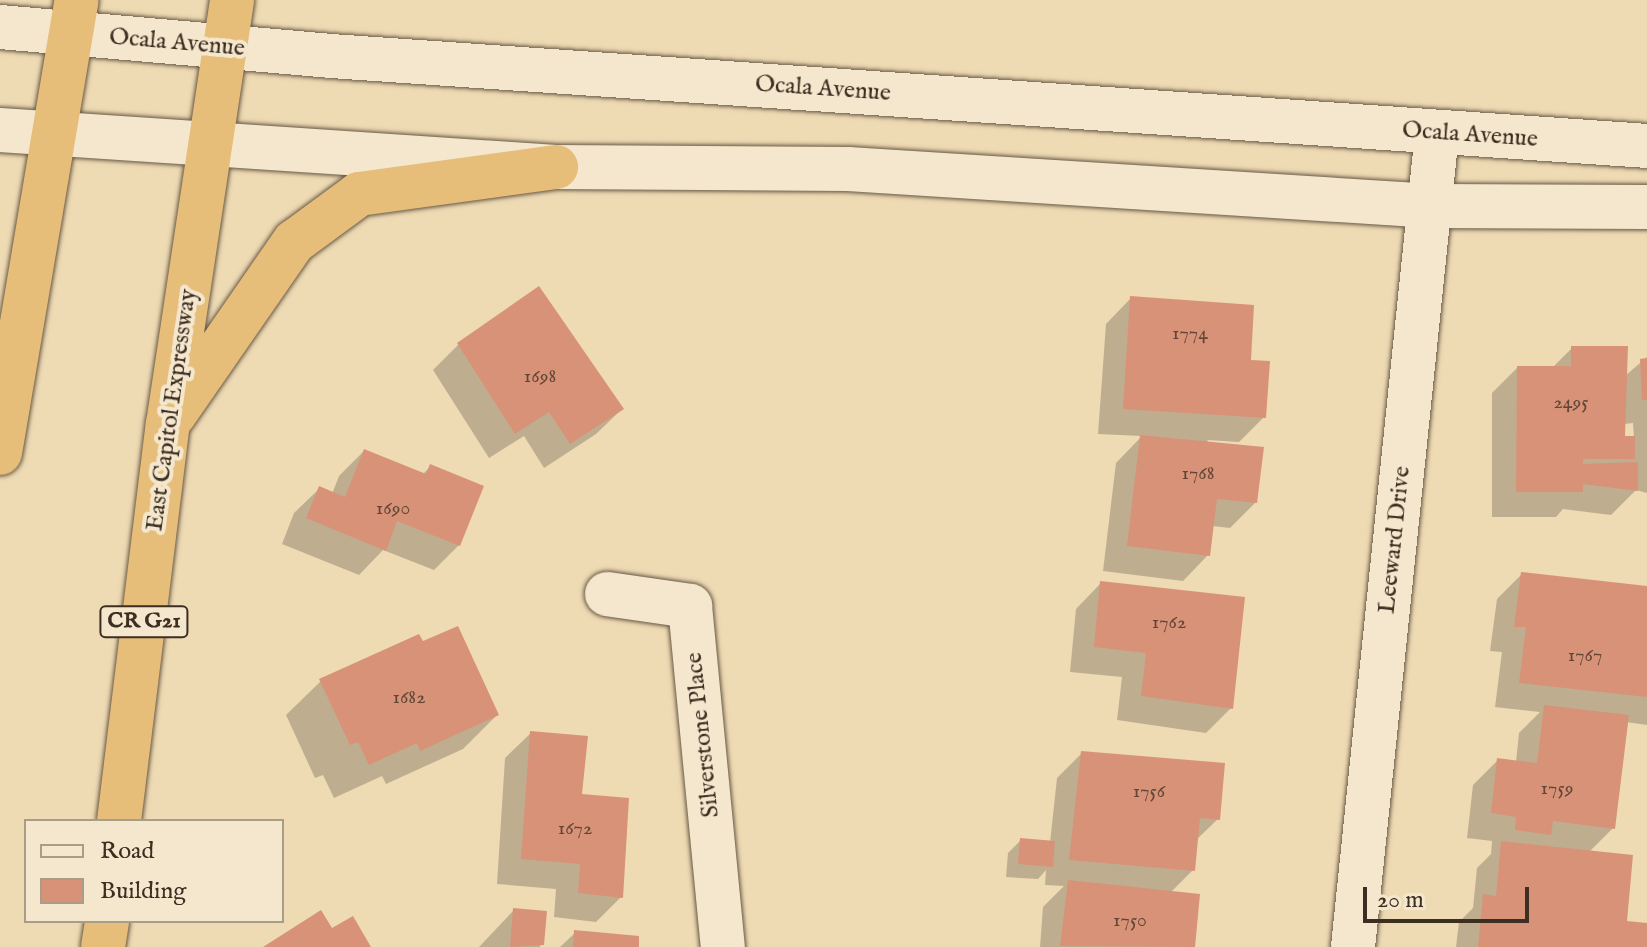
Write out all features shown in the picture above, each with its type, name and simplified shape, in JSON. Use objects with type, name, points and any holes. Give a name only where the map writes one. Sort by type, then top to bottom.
[{"type":"highway","name":"East Capitol Expressway","points":[[119,819],[168,424],[232,0]]},
{"type":"highway","points":[[0,453],[74,17]]},
{"type":"highway","points":[[168,424],[294,242],[359,194],[556,167]]},
{"type":"highway","points":[[103,947],[107,923]]},
{"type":"main road","name":"Ocala Avenue","points":[[0,27],[74,17],[225,47],[1647,146]]},
{"type":"main road","points":[[0,130],[556,167],[848,169],[1433,206],[1647,207]]},
{"type":"main road","name":"Leeward Drive","points":[[1353,947],[1433,206],[1437,133]]},
{"type":"main road","name":"Silverstone Place","points":[[607,594],[690,606],[723,947]]},
{"type":"building","points":[[539,286],[624,409],[570,444],[549,412],[515,434],[457,343]]},
{"type":"building","points":[[1130,296],[1254,305],[1251,360],[1270,361],[1266,418],[1123,409]]},
{"type":"building","points":[[1571,346],[1628,346],[1625,436],[1635,436],[1635,459],[1583,459],[1583,464],[1638,462],[1638,491],[1583,484],[1583,492],[1516,492],[1517,366],[1571,366]]},
{"type":"building","points":[[1647,358],[1647,400],[1642,400],[1640,359]]},
{"type":"building","points":[[1140,435],[1264,447],[1257,503],[1217,499],[1210,556],[1127,546]]},
{"type":"building","points":[[364,449],[426,474],[430,464],[484,486],[460,546],[397,521],[386,551],[306,518],[319,486],[345,497]]},
{"type":"building","points":[[1521,572],[1647,586],[1647,697],[1519,683],[1526,627],[1514,627]]},
{"type":"building","points":[[1100,581],[1245,597],[1233,709],[1141,696],[1146,653],[1094,647]]},
{"type":"building","points":[[458,626],[499,715],[420,751],[417,743],[369,765],[358,742],[350,745],[319,679],[419,634],[423,641]]},
{"type":"building","points":[[1544,705],[1629,715],[1615,829],[1553,821],[1551,835],[1515,830],[1516,817],[1491,813],[1497,758],[1537,763]]},
{"type":"building","points":[[530,731],[588,736],[582,794],[629,798],[623,898],[578,893],[580,864],[521,859]]},
{"type":"building","points":[[1081,751],[1225,763],[1220,820],[1200,818],[1195,871],[1069,860]]},
{"type":"building","points":[[1020,838],[1055,841],[1053,867],[1018,864]]},
{"type":"building","points":[[1501,841],[1633,855],[1627,921],[1647,923],[1647,947],[1478,947],[1483,894],[1496,896]]},
{"type":"building","points":[[1068,880],[1200,894],[1195,947],[1060,946]]},
{"type":"building","points":[[513,908],[547,911],[544,945],[510,947]]},
{"type":"building","points":[[321,910],[332,928],[353,916],[371,947],[263,947]]},
{"type":"building","points":[[574,930],[639,936],[639,947],[573,947]]}]
